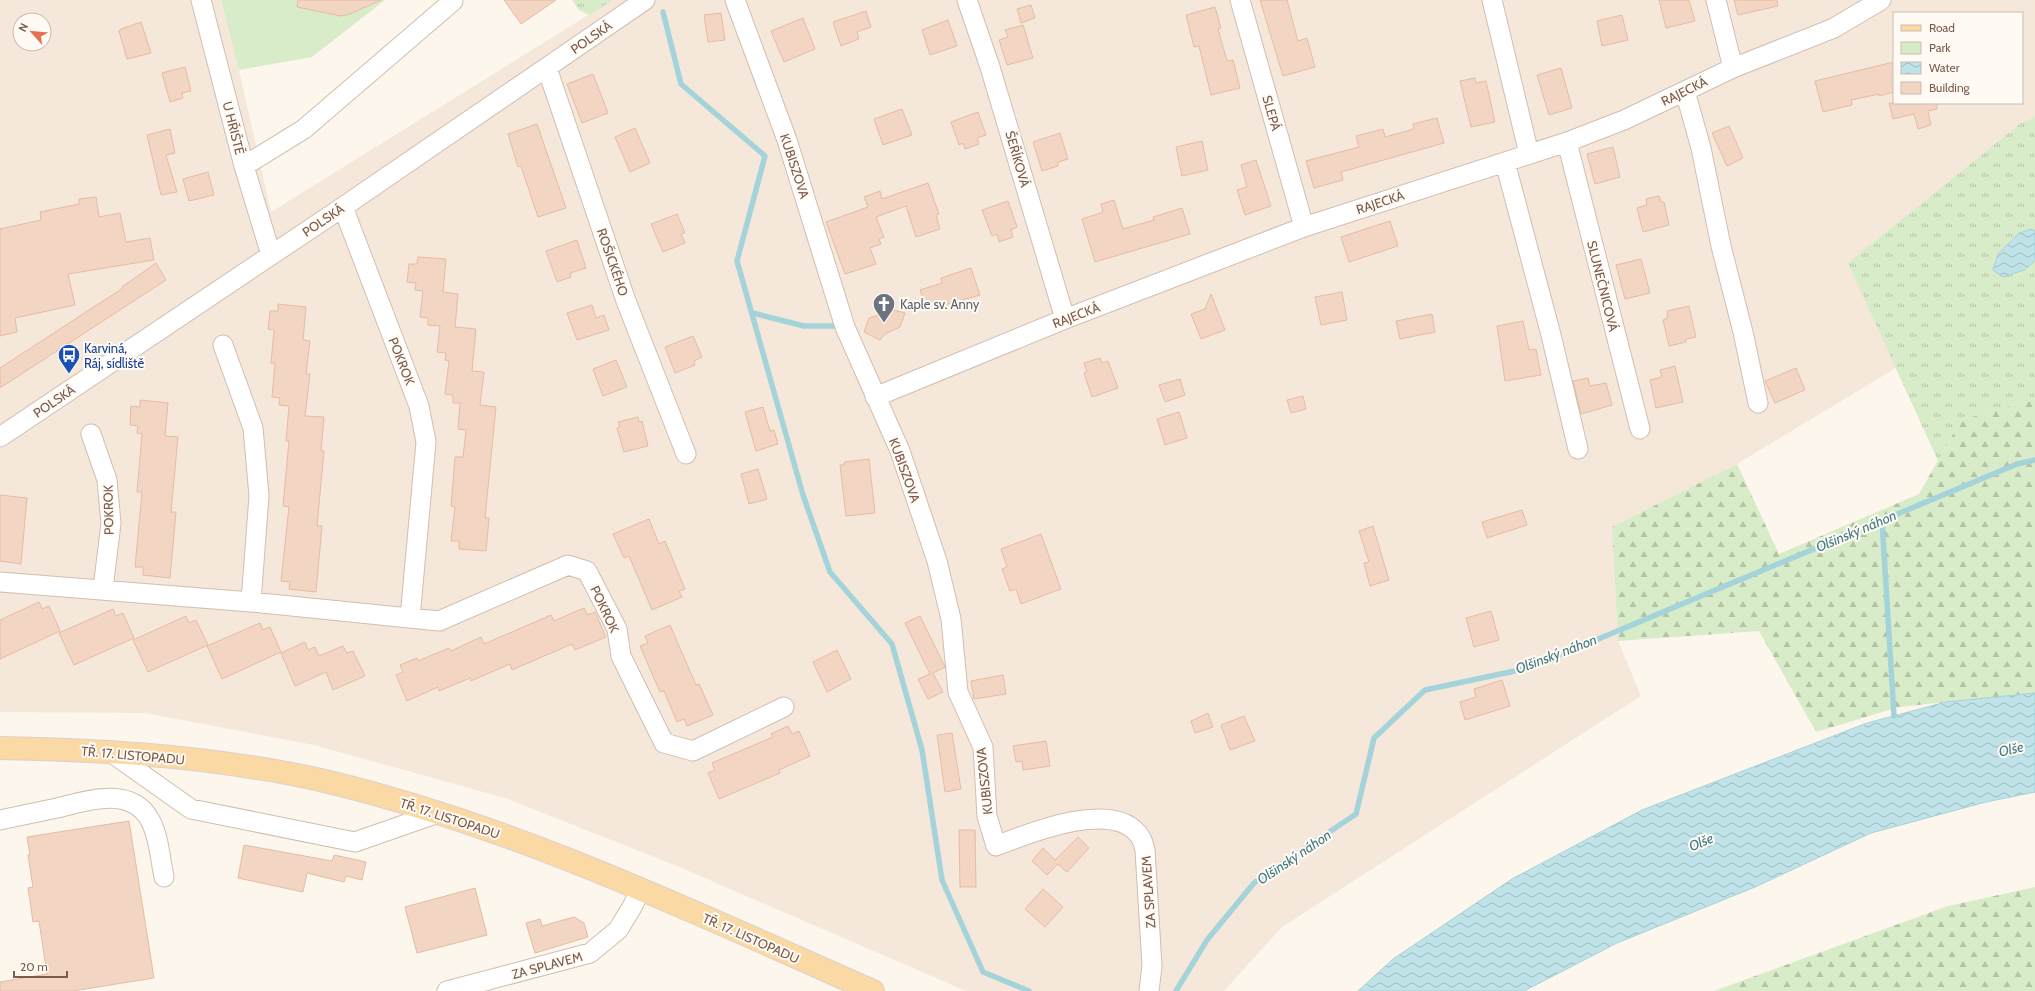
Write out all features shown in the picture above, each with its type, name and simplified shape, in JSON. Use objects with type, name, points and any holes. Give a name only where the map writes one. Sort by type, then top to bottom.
[{"type":"main road","name":"TŘ. 17. LISTOPADU","points":[[0,748],[109,751],[163,756],[296,776],[356,790],[438,813],[548,852],[641,889],[873,991]]},
{"type":"street","name":"U HŘIŠTĚ","points":[[201,0],[244,166],[271,255]]},
{"type":"street","name":"POLSKÁ","points":[[0,437],[343,207],[645,0]]},
{"type":"street","name":"KUBISZOVA","points":[[735,0],[787,140],[846,327],[875,397],[900,451],[938,561],[951,619],[958,692],[983,747],[987,816],[996,846],[1030,833],[1060,825],[1102,818]]},
{"type":"street","name":"ŠEŘÍKOVÁ","points":[[967,0],[990,67],[1065,319]]},
{"type":"street","name":"SLEPÁ","points":[[1240,0],[1304,227]]},
{"type":"street","points":[[1492,0],[1529,154]]},
{"type":"street","points":[[1716,0],[1733,68]]},
{"type":"street","name":"RAJECKÁ","points":[[875,397],[1065,319],[1304,227],[1567,142],[1624,120],[1733,68],[1834,28],[1881,0]]},
{"type":"street","points":[[244,166],[304,129],[453,1]]},
{"type":"street","name":"ROŠICKÉHO","points":[[547,68],[626,301],[686,454]]},
{"type":"street","points":[[1685,91],[1702,148],[1721,246],[1743,332],[1758,403]]},
{"type":"street","name":"SLUNEČNICOVÁ","points":[[1567,142],[1640,429]]},
{"type":"street","points":[[1505,162],[1551,335],[1578,449]]},
{"type":"street","name":"POKROK","points":[[343,207],[419,406],[426,442],[410,618]]},
{"type":"street","points":[[223,345],[253,428],[259,496],[251,602]]},
{"type":"street","name":"POKROK","points":[[91,434],[107,480],[111,523],[103,589]]},
{"type":"street","name":"POKROK","points":[[0,582],[103,589],[251,602],[438,621],[568,565],[587,571],[618,629],[621,656],[664,744],[693,751],[784,707]]},
{"type":"street","points":[[109,751],[191,809],[355,842],[438,813]]},
{"type":"street","points":[[0,820],[97,798],[121,799],[134,804],[150,819],[164,876]]},
{"type":"street","name":"ZA SPLAVEM","points":[[1102,818],[1133,829],[1141,838],[1145,850],[1152,966],[1149,991]]},
{"type":"street","name":"ZA SPLAVEM","points":[[447,991],[590,953],[618,930],[641,889]]},
{"type":"shaded area","points":[[0,0],[221,0],[239,70],[271,212],[598,9],[598,0],[2035,0],[2035,117],[2022,122],[1849,263],[1896,368],[1737,464],[1612,527],[1618,641],[1641,696],[1282,927],[1224,991],[966,991],[677,866],[505,798],[314,745],[145,713],[0,712]]},
{"type":"green space","points":[[221,0],[385,0],[312,57],[239,70]]},
{"type":"green space","points":[[572,0],[613,0],[589,15],[579,10]]},
{"type":"green space","points":[[2035,117],[2035,399],[1961,420],[1938,461],[1848,263],[2022,122]]},
{"type":"green space","points":[[2035,399],[2035,693],[1899,707],[1816,732],[1759,631],[1618,641],[1612,527],[1737,464],[1779,554],[1919,494],[1961,420]]},
{"type":"green space","points":[[2035,887],[2035,991],[1714,991],[1948,906]]},
{"type":"water","points":[[2032,229],[2035,231],[2035,261],[2024,270],[2003,277],[1993,270],[1998,254],[2019,233]]},
{"type":"water","name":"Olše","points":[[2035,693],[2035,792],[1986,802],[1871,833],[1755,887],[1617,943],[1524,991],[1358,991],[1393,959],[1512,879],[1642,810],[1867,723],[1946,702]]},
{"type":"building","points":[[298,0],[381,0],[350,14],[341,16],[297,7]]},
{"type":"building","points":[[504,0],[556,0],[521,24]]},
{"type":"building","points":[[1260,0],[1287,0],[1298,41],[1307,38],[1315,67],[1283,76]]},
{"type":"building","points":[[1659,0],[1689,0],[1695,21],[1666,28]]},
{"type":"building","points":[[1734,0],[1777,0],[1778,6],[1738,15]]},
{"type":"building","points":[[1031,5],[1035,18],[1021,23],[1017,9]]},
{"type":"building","points":[[1215,7],[1221,28],[1218,29],[1227,61],[1233,60],[1240,88],[1211,95],[1199,46],[1194,47],[1186,15]]},
{"type":"building","points":[[866,11],[871,27],[857,32],[859,39],[841,46],[833,22]]},
{"type":"building","points":[[721,13],[725,40],[708,42],[704,15]]},
{"type":"building","points":[[1622,15],[1628,40],[1602,46],[1597,21]]},
{"type":"building","points":[[803,18],[815,49],[784,62],[771,31]]},
{"type":"building","points":[[948,20],[957,46],[930,55],[922,30]]},
{"type":"building","points":[[141,22],[151,53],[127,59],[119,31]]},
{"type":"building","points":[[1023,25],[1033,58],[1007,65],[999,40],[1008,37],[1005,30]]},
{"type":"building","points":[[1893,62],[1893,92],[1851,100],[1852,105],[1823,112],[1815,81]]},
{"type":"building","points":[[185,67],[191,91],[182,93],[183,98],[170,102],[162,73]]},
{"type":"building","points":[[1561,68],[1572,108],[1549,115],[1537,75]]},
{"type":"building","points":[[593,74],[608,113],[582,123],[567,84]]},
{"type":"building","points":[[1475,78],[1476,83],[1486,81],[1495,122],[1471,127],[1460,81]]},
{"type":"building","points":[[1889,103],[1937,104],[1937,109],[1928,111],[1931,125],[1918,129],[1914,114],[1893,119]]},
{"type":"building","points":[[902,109],[912,135],[883,145],[874,119]]},
{"type":"building","points":[[978,112],[986,135],[977,138],[979,144],[965,149],[963,143],[959,145],[951,122]]},
{"type":"building","points":[[1437,118],[1444,143],[1341,172],[1343,180],[1314,188],[1306,161],[1359,147],[1356,136],[1383,129],[1385,137],[1414,129],[1413,124]]},
{"type":"building","points":[[537,124],[566,208],[538,217],[521,166],[518,167],[508,134]]},
{"type":"building","points":[[1729,126],[1743,158],[1727,166],[1712,133]]},
{"type":"building","points":[[635,128],[650,163],[630,172],[615,137]]},
{"type":"building","points":[[170,129],[175,153],[166,155],[177,192],[161,195],[147,135]]},
{"type":"building","points":[[1060,133],[1068,159],[1058,162],[1058,166],[1042,171],[1033,142]]},
{"type":"building","points":[[1202,141],[1208,170],[1182,176],[1176,147]]},
{"type":"building","points":[[1613,147],[1620,177],[1595,184],[1587,154]]},
{"type":"building","points":[[1256,160],[1271,206],[1245,215],[1237,190],[1247,187],[1241,165]]},
{"type":"building","points":[[208,172],[214,195],[189,201],[183,179]]},
{"type":"building","points":[[928,183],[939,214],[936,215],[940,229],[916,237],[906,206],[876,217],[884,237],[879,239],[881,244],[870,248],[876,264],[845,274],[826,222],[868,207],[864,197],[880,191],[882,199]]},
{"type":"building","points":[[1659,196],[1661,202],[1664,202],[1669,225],[1643,232],[1637,208],[1647,205],[1646,199]]},
{"type":"building","points":[[96,197],[99,217],[120,213],[126,242],[150,238],[154,260],[68,274],[75,305],[15,318],[17,332],[0,336],[0,229],[41,220],[40,212],[79,204],[79,199]]},
{"type":"building","points":[[1114,200],[1123,229],[1154,220],[1153,217],[1182,208],[1190,234],[1095,262],[1082,219],[1103,212],[1101,204]]},
{"type":"building","points":[[1008,201],[1017,227],[1011,230],[1013,237],[999,242],[997,234],[992,236],[982,210]]},
{"type":"building","points":[[677,214],[685,233],[681,234],[685,243],[663,252],[651,224]]},
{"type":"building","points":[[1390,221],[1398,246],[1349,262],[1341,237]]},
{"type":"building","points":[[577,240],[586,268],[570,273],[571,277],[557,282],[546,251]]},
{"type":"building","points":[[418,257],[446,259],[443,292],[458,294],[455,327],[476,329],[472,371],[484,372],[480,405],[496,407],[485,518],[489,518],[486,551],[459,549],[459,541],[451,541],[455,507],[451,506],[455,457],[463,457],[466,430],[458,429],[460,403],[453,403],[453,395],[445,394],[449,361],[445,360],[446,353],[437,352],[440,326],[428,325],[428,318],[420,317],[423,291],[415,290],[416,283],[407,282],[409,264],[417,264]]},
{"type":"building","points":[[1641,259],[1650,293],[1625,299],[1616,265]]},
{"type":"building","points":[[156,263],[166,280],[0,388],[0,368],[123,288],[122,287]]},
{"type":"building","points":[[971,268],[980,295],[927,310],[920,290],[942,283],[941,278]]},
{"type":"building","points":[[1342,292],[1347,320],[1321,325],[1315,297]]},
{"type":"building","points":[[1211,294],[1225,330],[1201,339],[1191,314],[1205,309]]},
{"type":"building","points":[[278,304],[306,307],[303,340],[310,341],[306,374],[310,374],[305,416],[324,417],[321,451],[324,451],[317,526],[322,526],[316,592],[289,589],[290,582],[281,581],[289,507],[283,506],[289,441],[286,441],[289,406],[279,405],[280,398],[272,397],[275,363],[271,363],[274,330],[268,329],[270,311],[278,311]]},
{"type":"building","points":[[592,305],[596,318],[604,315],[609,330],[577,340],[567,313]]},
{"type":"building","points":[[1689,306],[1696,337],[1686,339],[1686,342],[1669,346],[1663,320],[1668,318],[1667,311]]},
{"type":"building","name":"Kaple sv. Anny","points":[[894,310],[905,313],[900,327],[885,334],[880,340],[864,332],[869,318]]},
{"type":"building","points":[[1432,314],[1435,332],[1400,339],[1396,321]]},
{"type":"building","points":[[1523,321],[1529,350],[1536,349],[1541,375],[1505,381],[1497,326]]},
{"type":"building","points":[[693,336],[702,357],[694,361],[695,365],[675,373],[665,347]]},
{"type":"building","points":[[1100,358],[1102,363],[1108,361],[1118,388],[1092,397],[1084,373],[1087,372],[1084,363]]},
{"type":"building","points":[[616,360],[627,387],[603,396],[593,369]]},
{"type":"building","points":[[1675,366],[1683,402],[1656,408],[1650,380],[1662,377],[1660,370]]},
{"type":"building","points":[[1796,368],[1805,390],[1775,403],[1765,381]]},
{"type":"building","points":[[1588,378],[1590,386],[1606,383],[1612,405],[1581,414],[1573,381]]},
{"type":"building","points":[[1180,379],[1185,395],[1165,402],[1159,385]]},
{"type":"building","points":[[1303,396],[1306,409],[1291,413],[1287,400]]},
{"type":"building","points":[[140,400],[168,403],[165,436],[178,437],[171,512],[176,512],[170,578],[143,575],[143,567],[135,567],[142,492],[137,492],[142,434],[137,433],[138,426],[130,425],[131,406],[140,407]]},
{"type":"building","points":[[763,407],[770,431],[774,430],[778,444],[756,451],[745,412]]},
{"type":"building","points":[[1179,412],[1187,438],[1165,445],[1157,419]]},
{"type":"building","points":[[638,417],[639,422],[642,421],[648,446],[624,452],[617,428],[620,427],[618,422]]},
{"type":"building","points":[[869,459],[875,513],[846,516],[840,465],[844,465],[844,462]]},
{"type":"building","points":[[758,469],[767,499],[749,504],[741,474]]},
{"type":"building","points":[[0,495],[27,498],[21,564],[0,561]]},
{"type":"building","points":[[1522,510],[1527,525],[1487,538],[1482,522]]},
{"type":"building","points":[[649,519],[659,544],[665,541],[685,589],[679,591],[682,597],[652,610],[629,556],[624,558],[613,534]]},
{"type":"building","points":[[1373,526],[1389,580],[1370,586],[1364,563],[1369,562],[1359,531]]},
{"type":"building","points":[[1041,534],[1061,589],[1021,604],[1016,589],[1010,591],[1002,569],[1007,567],[1001,549]]},
{"type":"building","points":[[39,602],[42,609],[49,606],[60,631],[0,659],[0,620]]},
{"type":"building","points":[[584,608],[587,615],[595,612],[606,637],[575,650],[572,644],[512,670],[510,664],[471,681],[470,678],[439,691],[438,687],[407,701],[396,675],[403,672],[400,665],[417,658],[418,661],[449,648],[451,651],[481,637],[484,644],[551,615],[554,621]]},
{"type":"building","points":[[113,609],[116,616],[123,613],[134,638],[74,665],[59,633]]},
{"type":"building","points":[[1491,611],[1499,640],[1474,647],[1466,618]]},
{"type":"building","points":[[186,616],[189,623],[196,620],[208,645],[148,672],[133,640]]},
{"type":"building","points":[[920,616],[945,667],[933,673],[943,692],[928,699],[918,679],[930,674],[905,623]]},
{"type":"building","points":[[260,623],[263,630],[270,627],[281,652],[222,679],[207,646]]},
{"type":"building","points":[[670,625],[696,685],[699,684],[713,715],[687,726],[684,719],[677,722],[664,691],[660,692],[640,646],[648,643],[645,636]]},
{"type":"building","points":[[305,642],[308,650],[315,647],[319,656],[343,646],[347,653],[353,651],[365,676],[333,690],[326,672],[295,686],[281,653]]},
{"type":"building","points":[[837,650],[851,679],[827,692],[813,662]]},
{"type":"building","points":[[1003,675],[1006,694],[974,699],[971,681]]},
{"type":"building","points":[[1502,680],[1510,706],[1465,720],[1460,702],[1476,697],[1474,689]]},
{"type":"building","points":[[1208,713],[1213,727],[1195,733],[1191,721]]},
{"type":"building","points":[[1244,716],[1255,741],[1230,750],[1221,725]]},
{"type":"building","points":[[788,726],[792,734],[799,731],[810,756],[779,770],[780,773],[719,799],[708,773],[715,770],[712,763],[773,737],[771,734]]},
{"type":"building","points":[[952,733],[961,789],[945,792],[937,735]]},
{"type":"building","points":[[1046,741],[1050,766],[1023,770],[1022,761],[1016,762],[1013,746]]},
{"type":"building","points":[[129,821],[154,978],[73,991],[0,991],[0,982],[47,974],[39,921],[33,922],[28,888],[33,887],[27,837]]},
{"type":"building","points":[[959,830],[975,830],[976,887],[960,887]]},
{"type":"building","points":[[1078,837],[1089,848],[1067,872],[1058,864],[1047,875],[1032,861],[1043,848],[1055,860]]},
{"type":"building","points":[[244,845],[332,861],[334,855],[366,862],[362,880],[346,876],[344,882],[307,873],[303,892],[238,878]]},
{"type":"building","points":[[475,888],[487,935],[417,953],[405,907]]},
{"type":"building","points":[[1043,889],[1063,907],[1045,927],[1025,909]]},
{"type":"building","points":[[574,917],[584,923],[588,937],[535,953],[526,923],[540,919],[542,926]]},
{"type":"waterway","points":[[663,12],[681,84],[765,156],[737,261],[803,495],[830,572],[892,644],[922,750],[942,880],[983,972],[1029,991]]},
{"type":"waterway","points":[[753,313],[804,326],[842,326]]},
{"type":"waterway","name":"Olšinský náhon","points":[[1176,991],[1207,940],[1254,883],[1356,814],[1374,738],[1425,690],[1529,668],[2017,464],[2035,460]]},
{"type":"waterway","points":[[1882,520],[1894,716]]},
{"type":"place","name":"Kaple sv. Anny","points":[[884,324]]},
{"type":"place","name":"Karviná, Ráj, sídliště","points":[[69,374]]}]
